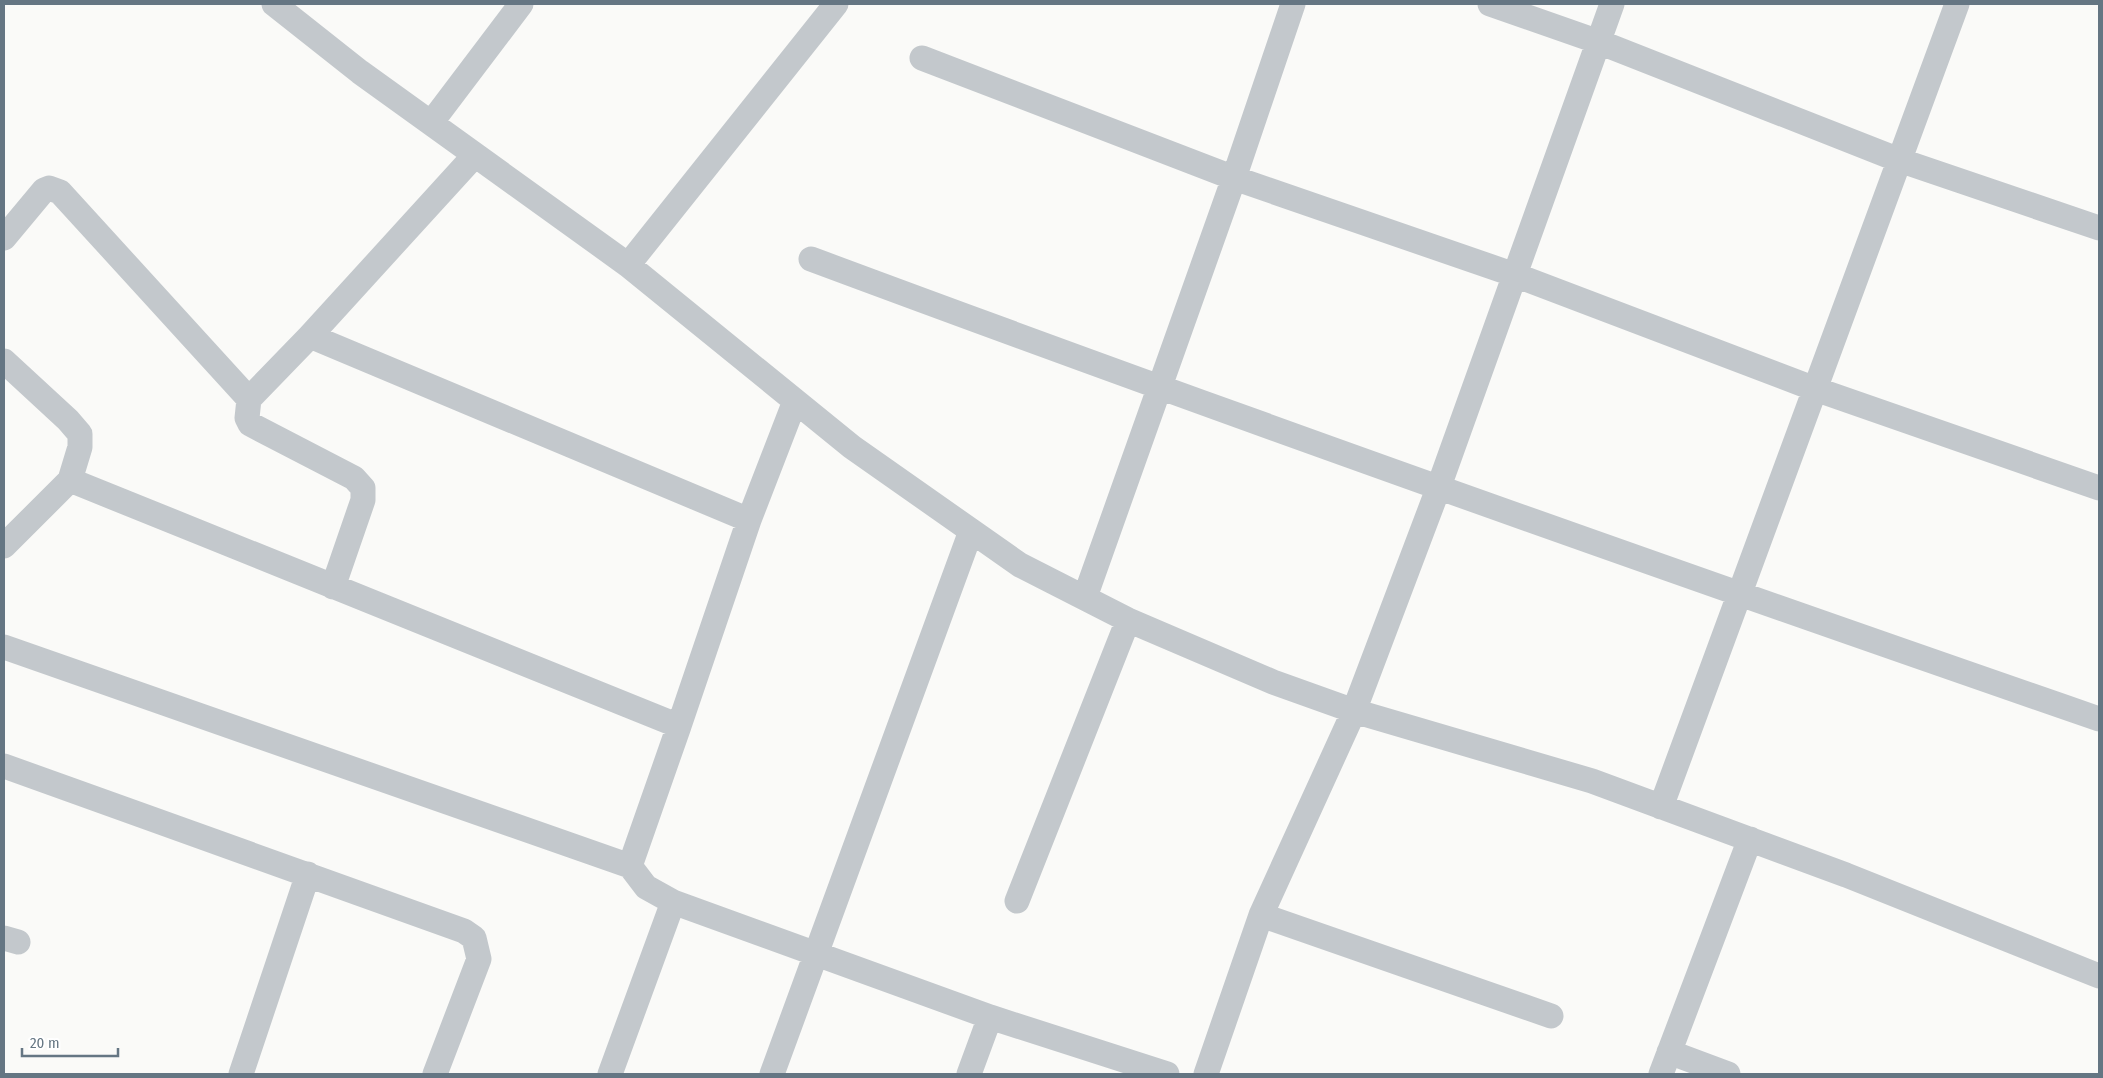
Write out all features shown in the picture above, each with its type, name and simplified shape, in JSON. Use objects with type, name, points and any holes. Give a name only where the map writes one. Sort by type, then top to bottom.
[{"type":"street","points":[[274,4],[360,72],[628,266],[852,447],[1020,565],[1128,620],[1272,682],[1354,711],[1592,781],[1846,875],[2099,976]]},
{"type":"street","points":[[431,123],[521,4]]},
{"type":"street","points":[[628,266],[836,4]]},
{"type":"street","points":[[1085,597],[1234,178],[1293,4]]},
{"type":"street","points":[[1490,4],[1599,42],[1899,160],[2099,228]]},
{"type":"street","points":[[1206,1074],[1261,916],[1354,711],[1438,488],[1612,4]]},
{"type":"street","points":[[1662,807],[1957,4]]},
{"type":"street","points":[[922,58],[1234,178],[1515,275],[1815,389],[2099,488]]},
{"type":"street","points":[[333,587],[363,500],[363,488],[354,478],[264,434],[250,424],[247,418],[249,399],[310,336],[475,155]]},
{"type":"street","points":[[4,238],[44,190],[49,188],[60,192],[249,399]]},
{"type":"street","points":[[811,259],[1438,488],[2099,719]]},
{"type":"street","points":[[310,336],[749,520]]},
{"type":"street","points":[[4,361],[68,420],[80,434],[80,447],[70,480],[4,546]]},
{"type":"street","points":[[630,866],[749,520],[795,401]]},
{"type":"street","points":[[70,480],[679,726]]},
{"type":"street","points":[[772,1074],[971,531]]},
{"type":"street","points":[[1017,901],[1128,620]]},
{"type":"street","points":[[4,647],[630,866],[646,887],[672,902],[816,952],[990,1017],[1167,1074]]},
{"type":"street","points":[[4,766],[464,931],[474,938],[478,948],[478,959],[435,1074]]},
{"type":"street","points":[[1728,1074],[1665,1063],[1750,839]]},
{"type":"street","points":[[241,1074],[308,874]]},
{"type":"street","points":[[610,1074],[672,902]]},
{"type":"street","points":[[1261,916],[1551,1016]]},
{"type":"street","points":[[969,1074],[990,1017]]}]
